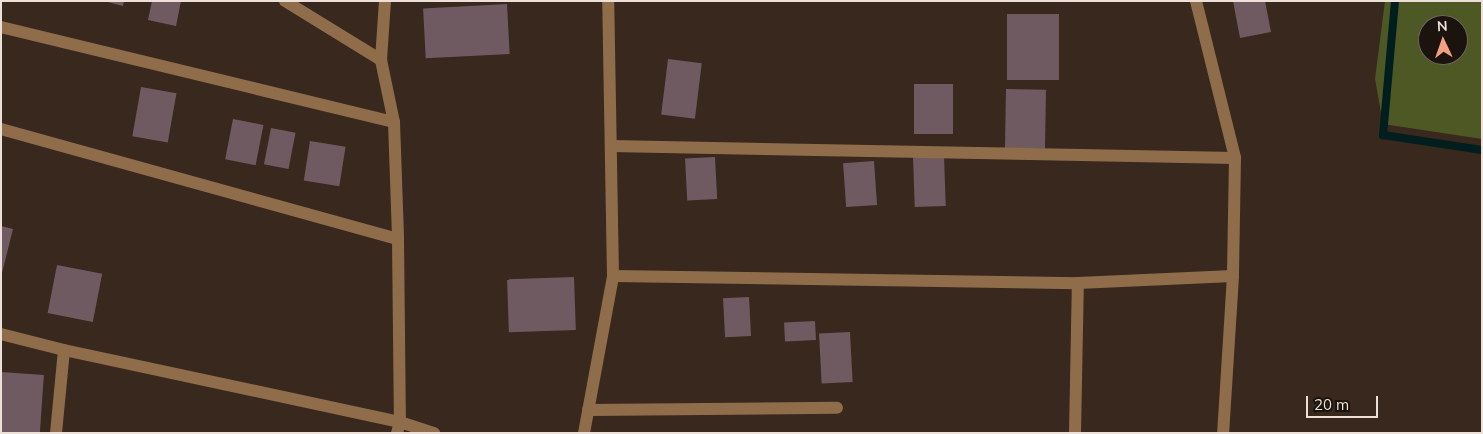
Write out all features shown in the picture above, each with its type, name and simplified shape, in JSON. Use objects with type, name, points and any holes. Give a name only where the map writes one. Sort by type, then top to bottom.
[{"type":"street","points":[[285,1],[381,60]]},
{"type":"street","points":[[385,1],[381,60],[394,122],[398,239],[398,427]]},
{"type":"street","points":[[584,433],[612,276],[608,1]]},
{"type":"street","points":[[1196,1],[1235,158],[1233,276],[1223,433]]},
{"type":"street","points":[[1,27],[394,122]]},
{"type":"street","points":[[1,128],[398,239]]},
{"type":"street","points":[[611,146],[1235,158]]},
{"type":"street","points":[[612,276],[1078,283],[1233,276]]},
{"type":"street","points":[[1075,433],[1078,283]]},
{"type":"street","points":[[1,334],[398,427],[434,433]]},
{"type":"street","points":[[56,433],[64,350]]},
{"type":"street","points":[[588,410],[836,408]]},
{"type":"green space","points":[[1385,1],[1482,1],[1482,139],[1383,124],[1375,79]]},
{"type":"building","points":[[104,1],[124,1],[123,6]]},
{"type":"building","points":[[152,1],[181,1],[176,26],[148,20]]},
{"type":"building","points":[[1233,1],[1265,1],[1271,32],[1240,38]]},
{"type":"building","points":[[507,4],[510,54],[426,58],[423,8]]},
{"type":"building","points":[[1007,14],[1059,14],[1059,80],[1007,80]]},
{"type":"building","points":[[668,59],[702,63],[695,119],[661,115]]},
{"type":"building","points":[[914,84],[953,84],[953,134],[914,134]]},
{"type":"building","points":[[141,87],[176,93],[168,142],[132,136]]},
{"type":"building","points":[[1006,89],[1046,90],[1045,149],[1005,148]]},
{"type":"building","points":[[233,119],[263,125],[256,165],[225,159]]},
{"type":"building","points":[[271,128],[296,133],[288,169],[264,164]]},
{"type":"building","points":[[310,141],[346,147],[339,186],[304,181]]},
{"type":"building","points":[[944,156],[946,206],[915,207],[913,157]]},
{"type":"building","points":[[715,157],[717,199],[687,201],[685,159]]},
{"type":"building","points":[[874,161],[877,205],[846,207],[843,163]]},
{"type":"building","points":[[1,226],[13,229],[2,273],[1,272]]},
{"type":"building","points":[[57,265],[102,274],[93,322],[48,313]]},
{"type":"building","points":[[574,277],[576,330],[509,332],[507,279]]},
{"type":"building","points":[[749,297],[751,336],[725,337],[723,298]]},
{"type":"building","points":[[815,321],[816,340],[785,342],[784,323]]},
{"type":"building","points":[[850,332],[853,382],[822,384],[819,334]]},
{"type":"building","points":[[1,372],[44,375],[40,433],[1,433]]},
{"type":"waterway","points":[[1395,1],[1383,135],[1482,150]]}]
